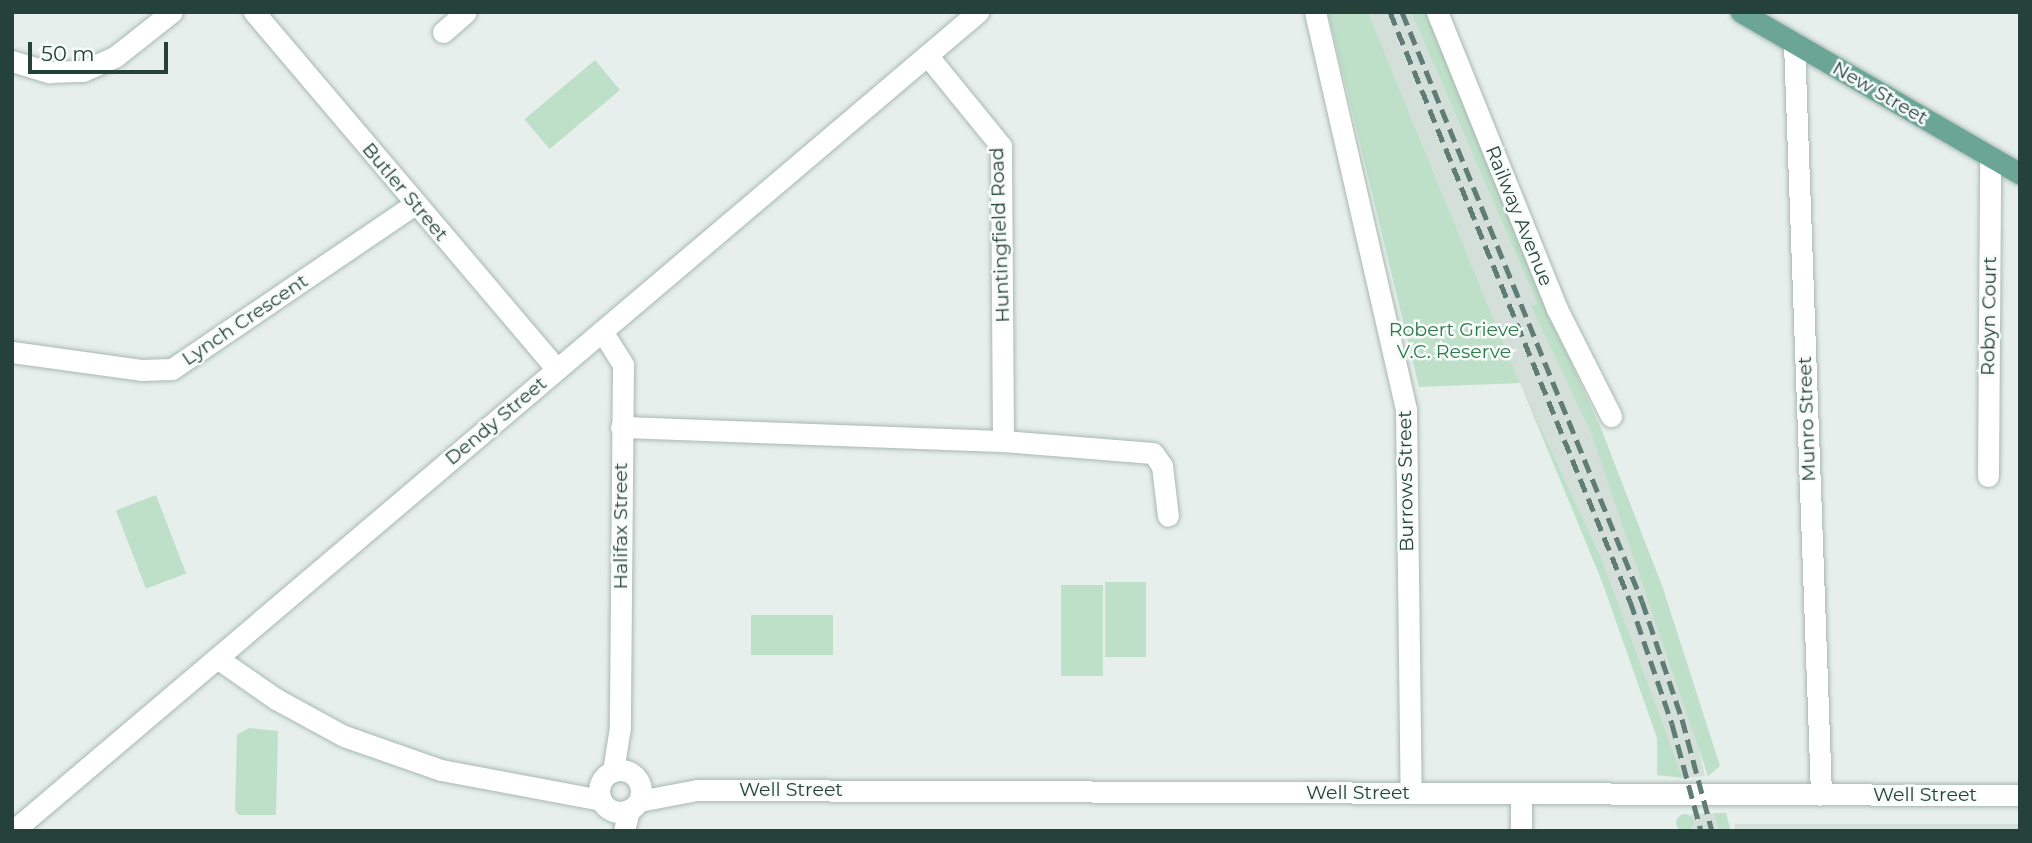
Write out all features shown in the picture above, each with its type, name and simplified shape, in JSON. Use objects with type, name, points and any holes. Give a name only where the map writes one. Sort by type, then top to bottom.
[{"type":"main road","name":"New Street","points":[[1741,12],[2020,174]]},
{"type":"street","points":[[12,61],[49,72],[83,71],[116,56],[172,12]]},
{"type":"street","name":"Butler Street","points":[[254,12],[557,369]]},
{"type":"street","points":[[443,32],[466,12]]},
{"type":"street","name":"Dendy Street","points":[[14,829],[978,12]]},
{"type":"street","name":"Burrows Street","points":[[1315,12],[1406,410],[1412,793]]},
{"type":"street","name":"Railway Avenue","points":[[1437,12],[1557,309],[1611,416]]},
{"type":"street","name":"Munro Street","points":[[1794,43],[1822,794]]},
{"type":"street","name":"Huntingfield Road","points":[[928,55],[1001,146],[1003,441]]},
{"type":"street","name":"Robyn Court","points":[[1988,476],[1990,157]]},
{"type":"street","name":"Lynch Crescent","points":[[12,352],[141,370],[172,369],[415,204]]},
{"type":"street","name":"Halifax Street","points":[[603,331],[623,365],[621,799]]},
{"type":"street","points":[[621,427],[1003,441],[1153,453],[1162,466],[1168,516]]},
{"type":"street","name":"Well Street","points":[[217,658],[276,699],[344,736],[441,770],[621,799],[697,790],[2020,795]]},
{"type":"street","points":[[1521,794],[1521,831]]},
{"type":"shaded area","points":[[1368,12],[1411,12],[1537,303],[1532,306],[1591,433],[1691,716],[1705,776],[1683,778],[1601,557],[1520,383]]},
{"type":"shaded area","points":[[1714,813],[1719,831],[1694,831],[1691,814]]},
{"type":"shaded area","points":[[1735,824],[2020,824],[2020,831],[1735,831]]},
{"type":"green space","name":"Robert Grieve V.C. Reserve","points":[[1328,12],[1368,12],[1520,383],[1419,387]]},
{"type":"green space","points":[[1411,12],[1428,12],[1545,305],[1600,426],[1663,588],[1720,766],[1708,776],[1591,433],[1531,306],[1537,303]]},
{"type":"green space","points":[[595,60],[620,90],[550,149],[525,119]]},
{"type":"green space","points":[[1520,383],[1601,557],[1683,778],[1657,775],[1657,738],[1601,579]]},
{"type":"green space","points":[[156,495],[186,573],[146,589],[116,510]]},
{"type":"green space","points":[[1105,582],[1146,582],[1146,657],[1105,657]]},
{"type":"green space","points":[[1061,585],[1103,585],[1103,676],[1061,676]]},
{"type":"green space","points":[[751,615],[833,615],[833,655],[751,655]]},
{"type":"green space","points":[[249,728],[278,731],[276,815],[239,815],[235,810],[237,735]]},
{"type":"green space","points":[[1714,813],[1726,813],[1731,831],[1719,831]]},
{"type":"green space","points":[[1685,814],[1691,817],[1694,823],[1691,829],[1685,832],[1679,829],[1676,823],[1679,817]]},
{"type":"railway","points":[[1390,12],[1630,601],[1672,724],[1701,831]]},
{"type":"railway","points":[[1402,12],[1642,601],[1682,719],[1712,831]]}]
